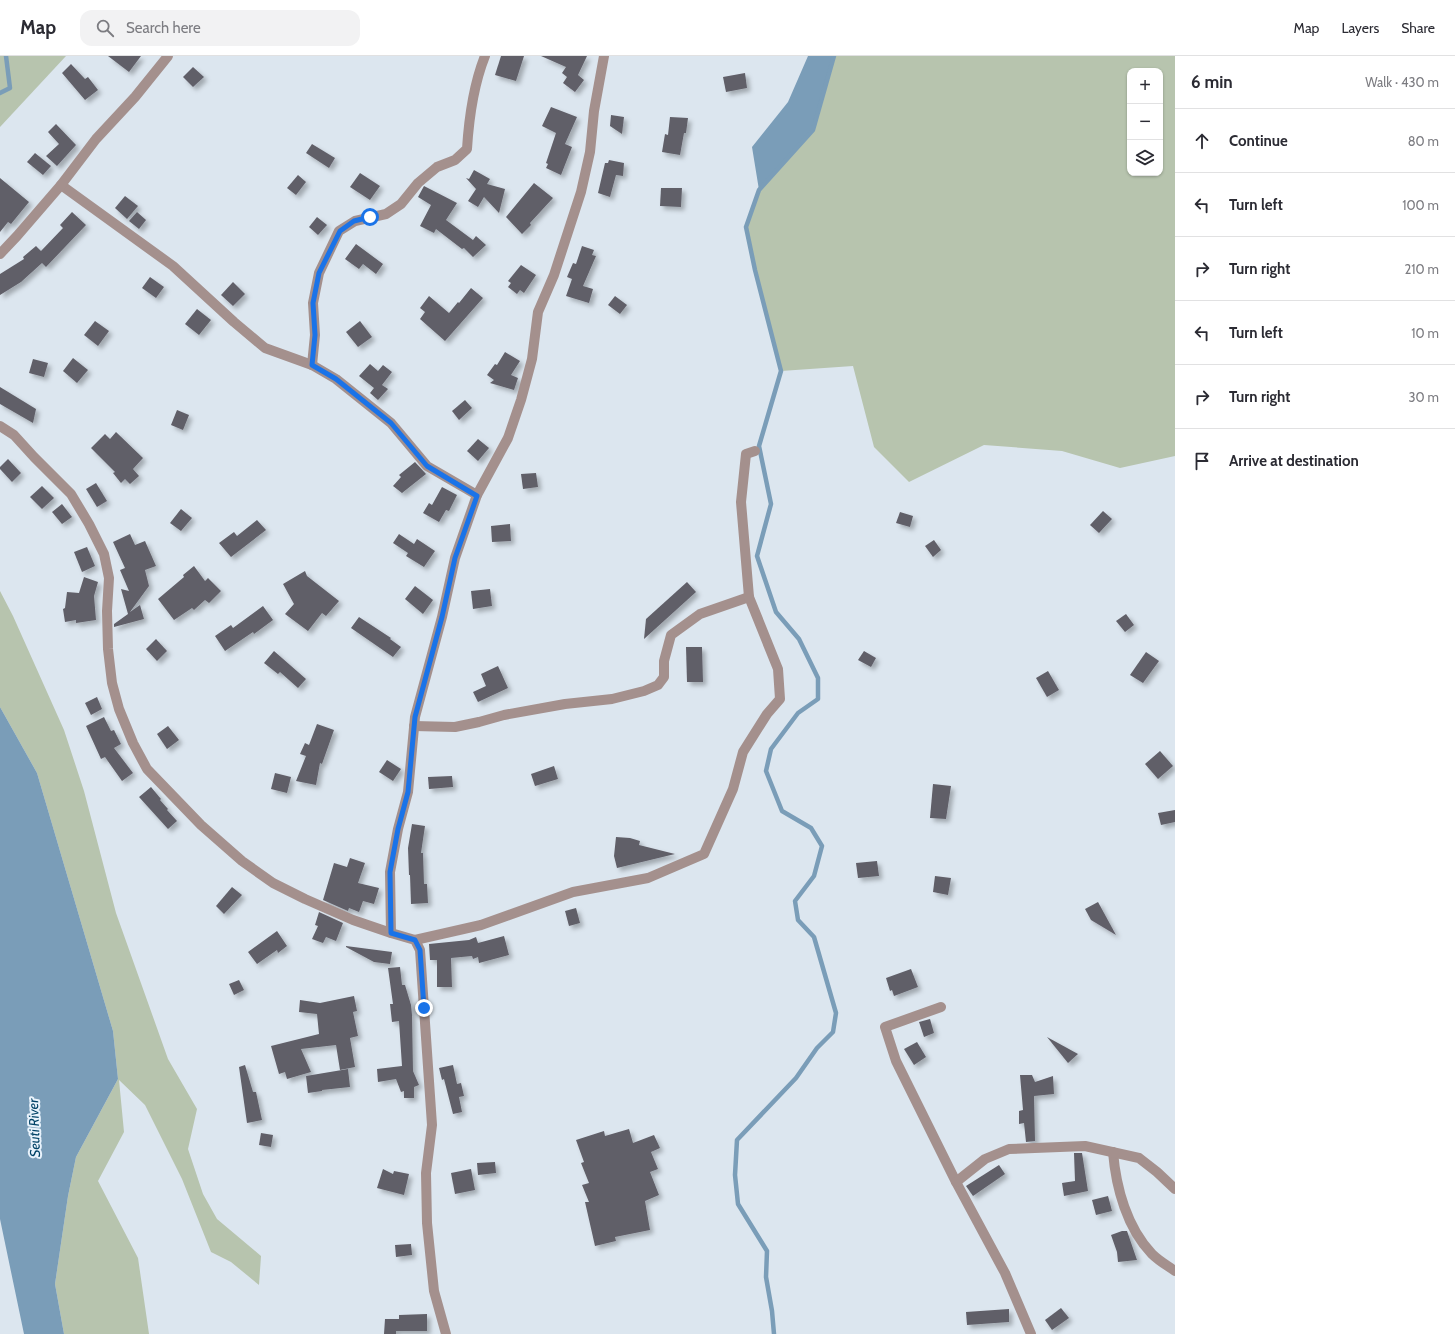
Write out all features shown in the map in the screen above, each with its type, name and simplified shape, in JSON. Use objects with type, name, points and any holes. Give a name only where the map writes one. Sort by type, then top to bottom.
[{"type":"street","points":[[0,254],[61,185],[96,139],[135,97],[168,56]]},
{"type":"street","points":[[312,365],[315,335],[313,303],[319,273],[340,231],[354,221],[385,214],[401,204],[418,183],[437,167],[455,160],[467,149],[469,115],[479,71],[485,56]]},
{"type":"street","points":[[391,933],[390,872],[398,829],[408,792],[415,717],[442,617],[455,558],[477,496],[508,438],[521,400],[532,359],[538,312],[554,275],[581,192],[590,152],[594,111],[604,56]]},
{"type":"street","points":[[61,185],[173,266],[234,322],[265,348],[312,365],[336,379],[391,423],[427,466],[477,496]]},
{"type":"street","points":[[0,426],[14,435],[71,494],[89,524],[104,554],[109,578],[107,611],[108,649],[112,683],[119,709],[133,743],[147,769],[201,824],[255,872],[273,884],[353,920],[415,940],[481,925],[573,892],[648,878],[704,854],[733,789],[743,752],[767,714],[780,699],[778,669],[749,597],[741,502],[746,454],[755,451]]},
{"type":"street","points":[[414,726],[455,727],[504,715],[565,704],[612,699],[651,688],[658,685],[664,677],[664,661],[671,635],[700,614],[749,597]]},
{"type":"street","points":[[415,940],[420,950],[432,1118],[426,1173],[427,1223],[434,1291],[446,1334]]},
{"type":"street","points":[[941,1007],[885,1027],[896,1061],[956,1182],[1004,1273],[1031,1334]]},
{"type":"street","points":[[956,1182],[985,1159],[1009,1149],[1085,1146],[1139,1158],[1175,1189]]},
{"type":"street","points":[[1113,1152],[1115,1173],[1120,1191],[1137,1236],[1153,1256],[1175,1271]]},
{"type":"green space","points":[[0,56],[66,56],[0,127]]},
{"type":"green space","points":[[834,56],[1175,56],[1175,456],[1120,468],[1062,451],[984,445],[909,482],[874,447],[853,366],[781,371],[755,270],[746,227],[761,187],[813,130]]},
{"type":"green space","points":[[0,591],[13,616],[64,730],[84,791],[116,913],[168,1059],[197,1109],[188,1149],[203,1194],[217,1219],[261,1256],[259,1285],[231,1262],[211,1252],[182,1179],[145,1105],[119,1080],[124,1132],[98,1181],[138,1258],[149,1334],[64,1334],[55,1284],[68,1196],[76,1157],[118,1079],[113,1031],[37,773],[0,707]]},
{"type":"water","points":[[808,56],[834,56],[813,130],[759,190],[752,147],[788,102]]},
{"type":"water","name":"Seuti River","points":[[0,707],[37,773],[113,1031],[118,1079],[76,1157],[68,1196],[55,1284],[64,1334],[24,1334],[0,1219]]},
{"type":"building","points":[[108,56],[141,56],[129,72]]},
{"type":"building","points":[[501,56],[524,56],[516,81],[495,75]]},
{"type":"building","points":[[541,56],[587,56],[578,75],[584,80],[575,92],[563,83],[567,77],[562,73],[566,67]]},
{"type":"building","points":[[71,64],[85,79],[88,77],[98,90],[85,100],[62,73]]},
{"type":"building","points":[[193,67],[204,77],[193,87],[183,77]]},
{"type":"building","points":[[745,73],[747,88],[726,92],[723,77]]},
{"type":"building","points":[[551,107],[577,117],[565,144],[572,147],[561,175],[546,168],[548,164],[546,163],[556,133],[542,126]]},
{"type":"building","points":[[611,115],[624,117],[622,134],[610,126]]},
{"type":"building","points":[[670,117],[688,118],[686,133],[684,133],[680,155],[662,152],[665,134],[668,135]]},
{"type":"building","points":[[56,124],[76,145],[57,166],[46,156],[59,144],[48,132]]},
{"type":"building","points":[[312,144],[335,158],[329,168],[306,153]]},
{"type":"building","points":[[35,153],[51,166],[43,175],[27,162]]},
{"type":"building","points":[[609,160],[624,163],[623,176],[616,175],[610,197],[598,193],[605,163],[608,163]]},
{"type":"building","points":[[474,170],[490,179],[487,184],[505,189],[499,213],[484,197],[478,207],[468,201],[476,189],[466,178],[469,179]]},
{"type":"building","points":[[360,173],[380,186],[370,200],[350,187]]},
{"type":"building","points":[[298,175],[306,182],[296,195],[287,188]]},
{"type":"building","points":[[0,178],[29,202],[11,224],[8,222],[0,232]]},
{"type":"building","points":[[534,183],[553,198],[522,234],[506,217]]},
{"type":"building","points":[[424,186],[457,203],[446,220],[473,240],[476,236],[486,245],[473,257],[464,248],[462,249],[436,229],[434,233],[420,226],[431,205],[418,197]]},
{"type":"building","points":[[661,188],[682,188],[681,207],[660,206]]},
{"type":"building","points":[[125,196],[138,206],[127,219],[115,208]]},
{"type":"building","points":[[72,212],[86,225],[46,267],[42,263],[21,282],[0,295],[0,274],[24,259],[23,257],[36,246],[41,251],[63,228],[60,225]]},
{"type":"building","points":[[137,212],[146,220],[139,229],[129,221]]},
{"type":"building","points":[[317,217],[327,225],[318,235],[309,227]]},
{"type":"building","points":[[356,244],[383,264],[376,274],[363,264],[359,269],[345,259]]},
{"type":"building","points":[[582,246],[594,250],[592,255],[596,256],[583,286],[593,289],[589,303],[566,296],[572,279],[567,277],[573,263],[576,264]]},
{"type":"building","points":[[521,265],[536,275],[524,293],[520,290],[517,294],[508,287],[511,283],[508,281]]},
{"type":"building","points":[[150,277],[164,287],[156,298],[142,288]]},
{"type":"building","points":[[233,282],[245,294],[233,306],[221,295]]},
{"type":"building","points":[[471,288],[483,298],[445,341],[420,319],[425,312],[420,308],[429,296],[449,313]]},
{"type":"building","points":[[615,296],[627,305],[620,314],[608,305]]},
{"type":"building","points":[[197,309],[211,320],[199,335],[185,324]]},
{"type":"building","points":[[95,321],[109,331],[98,346],[84,335]]},
{"type":"building","points":[[360,321],[372,337],[358,347],[346,332]]},
{"type":"building","points":[[505,352],[520,361],[511,375],[518,378],[514,390],[490,383],[494,380],[487,375],[495,364],[497,365]]},
{"type":"building","points":[[73,358],[88,370],[77,383],[63,371]]},
{"type":"building","points":[[33,359],[48,363],[44,377],[29,373]]},
{"type":"building","points":[[370,364],[378,371],[383,365],[392,372],[382,385],[388,389],[378,400],[370,393],[374,388],[359,376]]},
{"type":"building","points":[[0,387],[36,409],[33,423],[0,404]]},
{"type":"building","points":[[465,400],[472,408],[459,420],[452,411]]},
{"type":"building","points":[[177,410],[189,415],[183,430],[171,425]]},
{"type":"building","points":[[116,432],[143,458],[133,469],[139,476],[130,484],[125,479],[121,483],[113,473],[115,472],[91,448],[105,434],[110,439]]},
{"type":"building","points":[[478,439],[489,448],[478,461],[467,451]]},
{"type":"building","points":[[8,459],[21,473],[12,482],[0,469],[0,467]]},
{"type":"building","points":[[415,462],[426,474],[402,493],[393,486],[401,477],[399,475]]},
{"type":"building","points":[[536,473],[538,487],[523,489],[521,474]]},
{"type":"building","points":[[96,483],[107,501],[97,507],[86,489]]},
{"type":"building","points":[[42,486],[54,498],[42,509],[30,497]]},
{"type":"building","points":[[442,487],[457,495],[449,511],[446,510],[439,522],[423,513],[429,503],[432,505]]},
{"type":"building","points":[[62,504],[72,517],[62,524],[52,512]]},
{"type":"building","points":[[181,509],[192,518],[181,531],[170,523]]},
{"type":"building","points":[[1103,511],[1112,519],[1099,533],[1090,525]]},
{"type":"building","points":[[900,512],[913,516],[910,527],[896,523]]},
{"type":"building","points":[[257,520],[266,530],[231,557],[219,543],[234,532],[237,536]]},
{"type":"building","points":[[510,524],[511,541],[492,542],[491,526]]},
{"type":"building","points":[[130,534],[135,545],[145,541],[156,566],[145,570],[149,586],[130,612],[140,605],[144,619],[114,627],[114,624],[128,614],[121,589],[129,591],[120,570],[125,568],[113,542]]},
{"type":"building","points":[[399,534],[414,544],[417,539],[435,551],[424,567],[406,556],[408,553],[393,543]]},
{"type":"building","points":[[934,540],[941,550],[933,557],[925,546]]},
{"type":"building","points":[[87,547],[95,566],[82,572],[74,552]]},
{"type":"building","points":[[194,566],[205,581],[208,578],[221,591],[209,603],[205,600],[194,610],[192,608],[174,620],[158,599],[184,577],[183,575]]},
{"type":"building","points":[[305,571],[307,576],[339,601],[326,616],[322,613],[308,631],[285,614],[294,604],[283,584]]},
{"type":"building","points":[[84,577],[98,582],[94,596],[96,620],[76,623],[76,620],[65,622],[63,609],[65,608],[67,592],[79,593]]},
{"type":"building","points":[[687,582],[696,592],[644,639],[646,619]]},
{"type":"building","points":[[415,586],[433,600],[423,614],[405,599]]},
{"type":"building","points":[[490,589],[492,606],[473,609],[471,591]]},
{"type":"building","points":[[263,606],[273,620],[254,634],[253,632],[225,651],[215,636],[231,625],[233,628]]},
{"type":"building","points":[[1126,614],[1134,625],[1125,632],[1116,621]]},
{"type":"building","points":[[359,617],[391,638],[390,639],[401,647],[393,657],[351,628]]},
{"type":"building","points":[[156,639],[167,651],[157,661],[146,649]]},
{"type":"building","points":[[686,647],[702,647],[703,682],[687,682]]},
{"type":"building","points":[[274,651],[306,679],[298,688],[280,672],[278,674],[264,663]]},
{"type":"building","points":[[864,651],[876,658],[871,667],[858,660]]},
{"type":"building","points":[[1146,652],[1159,661],[1143,683],[1130,675]]},
{"type":"building","points":[[498,666],[508,688],[478,702],[473,692],[486,686],[481,674]]},
{"type":"building","points":[[1048,671],[1059,690],[1047,697],[1036,678]]},
{"type":"building","points":[[97,697],[102,709],[91,715],[85,703]]},
{"type":"building","points":[[104,717],[111,731],[114,730],[121,744],[114,748],[133,773],[122,781],[105,757],[101,759],[86,726]]},
{"type":"building","points":[[317,724],[334,730],[322,764],[320,763],[316,785],[296,781],[306,756],[300,754],[305,743],[309,745]]},
{"type":"building","points":[[168,726],[179,740],[167,749],[157,734]]},
{"type":"building","points":[[1160,751],[1173,766],[1158,779],[1145,764]]},
{"type":"building","points":[[387,760],[401,769],[393,781],[379,772]]},
{"type":"building","points":[[554,766],[558,779],[535,786],[531,774]]},
{"type":"building","points":[[275,773],[291,777],[287,793],[271,789]]},
{"type":"building","points":[[452,776],[453,787],[429,789],[428,777]]},
{"type":"building","points":[[933,784],[951,786],[946,819],[930,818]]},
{"type":"building","points":[[151,787],[168,809],[167,810],[177,821],[168,829],[139,797]]},
{"type":"building","points":[[1175,810],[1175,822],[1161,825],[1158,813]]},
{"type":"building","points":[[412,824],[425,826],[421,853],[423,853],[424,884],[427,884],[428,903],[411,904],[408,848]]},
{"type":"building","points":[[616,837],[630,838],[640,841],[639,845],[675,854],[617,868],[614,856]]},
{"type":"building","points":[[350,858],[365,863],[358,883],[379,888],[374,904],[363,901],[359,912],[349,908],[348,911],[323,900],[334,863],[347,867]]},
{"type":"building","points":[[877,861],[879,876],[858,878],[856,863]]},
{"type":"building","points":[[935,876],[951,878],[948,895],[933,892]]},
{"type":"building","points":[[232,887],[242,895],[224,914],[216,906]]},
{"type":"building","points":[[1098,902],[1116,935],[1091,920],[1085,909]]},
{"type":"building","points":[[576,908],[580,923],[569,926],[565,911]]},
{"type":"building","points":[[319,912],[343,923],[336,941],[326,937],[323,943],[312,939],[318,926],[315,925]]},
{"type":"building","points":[[277,931],[287,946],[278,953],[277,950],[257,964],[248,952]]},
{"type":"building","points":[[504,936],[509,955],[479,963],[478,957],[473,959],[472,956],[451,958],[452,987],[437,987],[437,960],[430,960],[429,944],[469,940],[476,937],[478,943]]},
{"type":"building","points":[[346,946],[392,952],[390,964],[374,962]]},
{"type":"building","points":[[400,967],[402,985],[405,985],[411,1005],[413,1071],[419,1085],[414,1087],[414,1098],[404,1098],[404,1091],[401,1092],[396,1079],[378,1082],[377,1069],[402,1066],[399,1021],[392,1022],[390,1004],[393,1004],[388,968]]},
{"type":"building","points":[[911,969],[918,987],[894,996],[892,990],[890,991],[886,978]]},
{"type":"building","points":[[239,980],[244,990],[234,995],[229,984]]},
{"type":"building","points":[[354,996],[357,1011],[353,1012],[358,1036],[350,1038],[355,1067],[340,1070],[336,1045],[301,1049],[311,1072],[287,1079],[285,1072],[279,1074],[271,1046],[319,1034],[317,1014],[299,1012],[300,1000],[320,1003]]},
{"type":"building","points":[[930,1019],[934,1033],[924,1037],[919,1022]]},
{"type":"building","points":[[1047,1037],[1078,1054],[1068,1063]]},
{"type":"building","points":[[917,1042],[926,1057],[914,1065],[904,1049]]},
{"type":"building","points":[[245,1065],[253,1092],[256,1092],[262,1120],[247,1123],[239,1067]]},
{"type":"building","points":[[453,1065],[457,1084],[461,1083],[464,1096],[459,1097],[462,1112],[453,1114],[444,1079],[442,1080],[439,1068]]},
{"type":"building","points":[[348,1069],[350,1087],[308,1093],[306,1076]]},
{"type":"building","points":[[1020,1075],[1032,1075],[1035,1082],[1053,1076],[1054,1094],[1034,1096],[1035,1141],[1026,1142],[1024,1123],[1019,1124],[1019,1111],[1023,1110]]},
{"type":"building","points":[[629,1129],[633,1143],[654,1135],[660,1148],[651,1152],[658,1169],[650,1172],[659,1195],[645,1201],[650,1230],[615,1237],[616,1241],[595,1246],[585,1202],[589,1202],[582,1185],[589,1183],[581,1163],[584,1162],[576,1140],[604,1131],[605,1136]]},
{"type":"building","points":[[261,1133],[273,1135],[271,1147],[259,1145]]},
{"type":"building","points":[[1074,1153],[1082,1153],[1088,1191],[1064,1196],[1062,1183],[1075,1181]]},
{"type":"building","points":[[495,1162],[496,1173],[478,1175],[477,1163]]},
{"type":"building","points":[[999,1165],[1005,1174],[973,1196],[966,1186]]},
{"type":"building","points":[[383,1169],[393,1174],[394,1171],[409,1174],[404,1195],[377,1188]]},
{"type":"building","points":[[471,1169],[475,1190],[455,1194],[451,1173]]},
{"type":"building","points":[[1108,1196],[1112,1211],[1096,1215],[1092,1200]]},
{"type":"building","points":[[1122,1231],[1127,1231],[1137,1260],[1118,1262],[1117,1252],[1111,1235]]},
{"type":"building","points":[[411,1244],[412,1255],[396,1257],[395,1245]]},
{"type":"building","points":[[1061,1308],[1069,1318],[1052,1330],[1045,1320]]},
{"type":"building","points":[[1009,1309],[1009,1322],[967,1325],[966,1312]]},
{"type":"building","points":[[427,1314],[427,1331],[396,1331],[396,1334],[384,1334],[385,1319],[399,1319],[399,1315]]},
{"type":"waterway","points":[[0,93],[10,88],[6,56]]},
{"type":"waterway","points":[[774,1334],[772,1311],[766,1277],[767,1251],[738,1204],[735,1175],[737,1140],[796,1078],[817,1048],[833,1032],[836,1013],[814,937],[798,920],[795,901],[814,876],[822,846],[811,828],[782,811],[766,771],[771,749],[798,713],[818,699],[818,678],[799,639],[776,612],[757,556],[771,504],[759,446],[781,371],[755,270],[746,227],[759,190],[813,130],[834,56]]},
{"type":"route","points":[[370,217],[354,221],[340,231],[319,273],[313,303],[315,335],[312,365],[336,379],[391,423],[427,466],[477,496],[455,558],[442,617],[415,717],[408,792],[398,829],[390,872],[391,933],[415,940],[420,950],[424,1008]]}]
